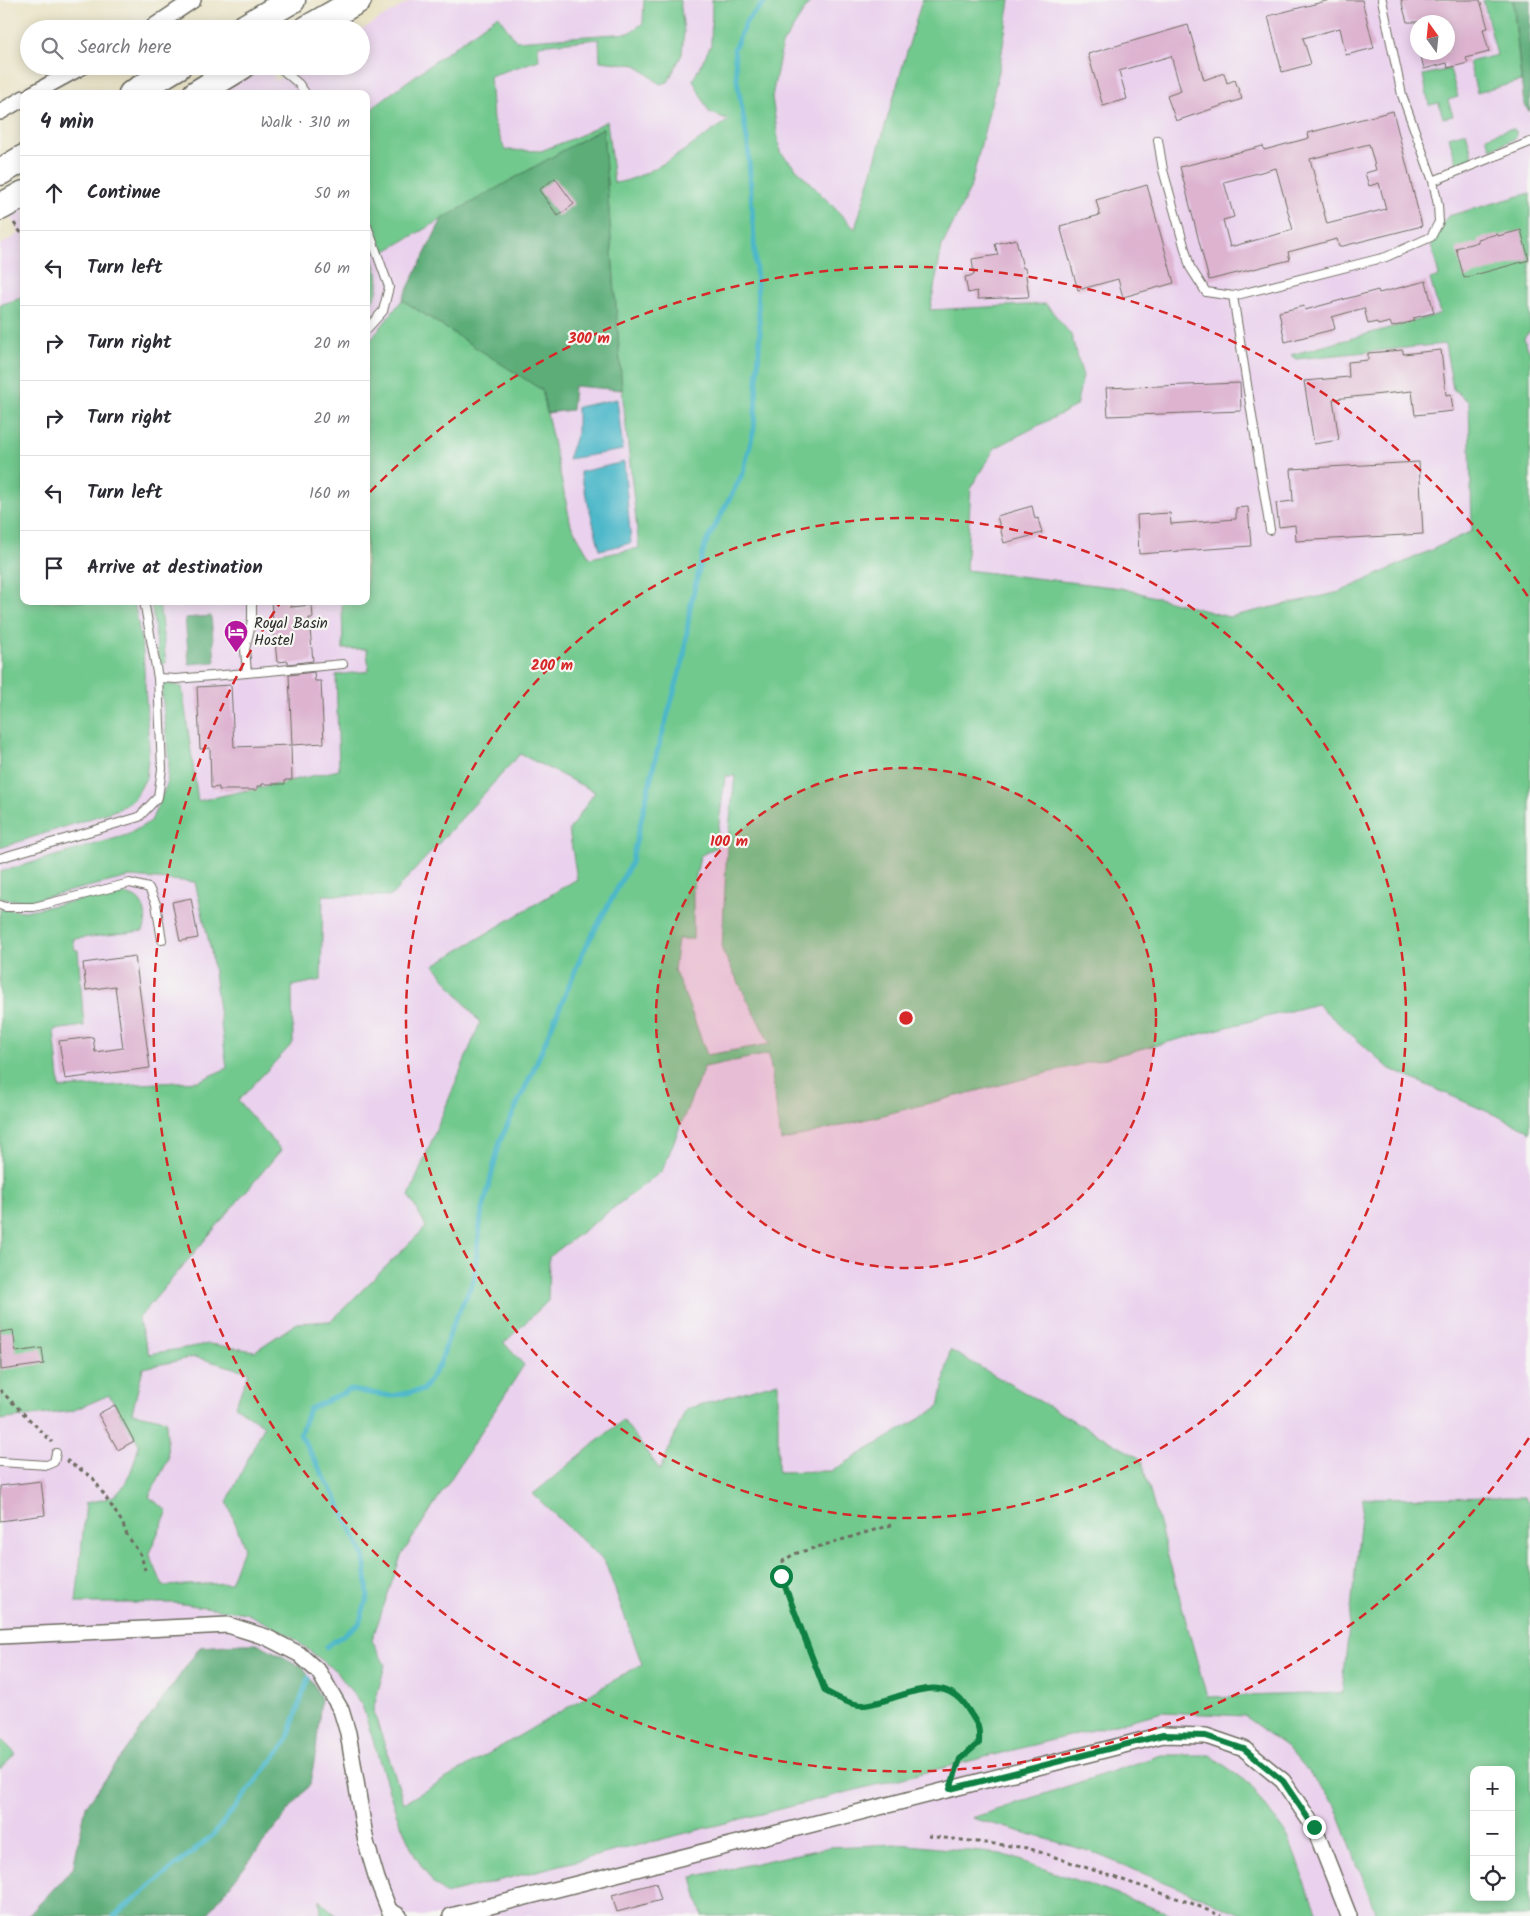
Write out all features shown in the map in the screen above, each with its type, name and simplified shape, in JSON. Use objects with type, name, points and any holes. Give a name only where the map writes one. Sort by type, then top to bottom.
[{"type":"highway","points":[[323,20],[358,0]]},
{"type":"highway","points":[[257,20],[288,1]]},
{"type":"highway","points":[[139,90],[163,75]]},
{"type":"highway","points":[[203,90],[227,75]]},
{"type":"highway","points":[[0,172],[20,160]]},
{"type":"highway","points":[[0,208],[20,196]]},
{"type":"street","points":[[163,20],[193,0]]},
{"type":"street","points":[[39,90],[67,75]]},
{"type":"street","points":[[0,112],[20,100]]},
{"type":"street","points":[[0,1636],[228,1624],[266,1637],[300,1654],[319,1672],[341,1710],[348,1733],[366,1842],[377,1880],[389,1910],[399,1916]]},
{"type":"street","points":[[451,1916],[1163,1735],[1206,1736],[1244,1749],[1283,1781],[1314,1827],[1350,1916]]},
{"type":"lane","points":[[1158,140],[1163,170],[1190,267],[1206,292],[1233,296],[1386,257],[1431,237],[1439,222],[1438,205],[1433,181],[1402,95],[1382,0]]},
{"type":"lane","points":[[288,75],[303,90]]},
{"type":"lane","points":[[1433,181],[1530,142]]},
{"type":"lane","points":[[370,234],[389,287],[383,311],[370,326]]},
{"type":"lane","points":[[1233,296],[1270,530]]},
{"type":"lane","points":[[0,858],[139,818],[158,797],[162,769],[158,678],[145,605]]},
{"type":"lane","points":[[247,674],[245,649],[252,620],[252,605]]},
{"type":"lane","points":[[158,678],[176,679],[247,674],[343,664]]},
{"type":"lane","points":[[0,905],[5,908],[34,907],[130,883],[149,888],[156,904],[162,940]]},
{"type":"lane","points":[[0,1462],[47,1464],[54,1462],[56,1453]]},
{"type":"path","points":[[0,1390],[51,1440],[56,1453],[93,1478],[141,1555],[145,1570]]},
{"type":"path","points":[[891,1525],[794,1554],[783,1561],[781,1576],[825,1691],[839,1699],[864,1705],[923,1689],[943,1690],[959,1697],[980,1728],[979,1743],[960,1759],[950,1789]]},
{"type":"path","points":[[928,1836],[1028,1848],[1191,1903],[1221,1916]]},
{"type":"shaded area","points":[[412,0],[1530,0],[1530,1916],[0,1916],[0,245],[20,233],[20,605],[370,605],[370,90],[208,90],[232,75],[272,75],[276,81],[286,75],[370,75],[370,25]]},
{"type":"shaded area","points":[[20,203],[20,233],[7,211]]},
{"type":"green space","points":[[644,0],[680,0],[684,32],[682,54],[668,82],[660,84],[636,65],[600,61],[599,39],[538,45],[539,60],[490,76],[493,120],[505,150],[541,151],[579,136],[607,121],[614,183],[642,175],[658,167],[729,120],[709,112],[693,80],[711,45],[712,0],[811,0],[782,45],[772,97],[780,152],[855,229],[922,0],[1010,0],[999,71],[970,189],[942,246],[930,310],[1046,304],[1071,335],[1083,376],[1076,406],[995,448],[971,487],[966,570],[1121,588],[1229,617],[1340,592],[1472,531],[1469,402],[1453,389],[1445,344],[1296,359],[1291,355],[1440,314],[1430,279],[1439,276],[1430,240],[1448,216],[1530,193],[1530,331],[1524,338],[1530,354],[1530,1133],[1527,1129],[1390,1069],[1317,1004],[781,1141],[769,1054],[704,1067],[662,1171],[549,1257],[548,1301],[504,1343],[524,1365],[401,1556],[372,1640],[385,1665],[373,1710],[404,1803],[642,1664],[605,1562],[533,1494],[623,1420],[660,1470],[686,1409],[778,1382],[778,1472],[832,1471],[939,1407],[950,1350],[1141,1459],[1207,1697],[1342,1693],[1363,1498],[1524,1497],[1530,1505],[1530,1916],[1377,1916],[1334,1803],[1287,1747],[1244,1716],[1163,1712],[446,1894],[433,1883],[415,1856],[396,1813],[362,1705],[336,1671],[289,1635],[246,1613],[176,1603],[76,1603],[86,1503],[118,1493],[127,1481],[139,1444],[109,1395],[72,1411],[0,1420],[0,909],[25,911],[115,893],[136,898],[144,908],[146,918],[143,931],[73,939],[75,950],[78,950],[84,1026],[54,1030],[60,1088],[199,1081],[227,1068],[211,951],[195,882],[130,877],[28,901],[0,898],[0,872],[127,835],[151,821],[167,784],[169,761],[162,695],[163,686],[167,683],[182,687],[198,801],[339,770],[336,675],[369,671],[367,649],[343,649],[342,605],[370,605],[370,341],[402,300],[542,390],[571,525],[590,558],[639,548],[622,390],[603,128],[384,252],[370,218],[370,111],[378,103],[498,15],[516,41],[629,33],[643,23]],"holes":[[[520,754],[595,792],[569,830],[577,879],[434,965],[480,1023],[409,1196],[426,1227],[331,1321],[297,1323],[255,1351],[209,1344],[149,1354],[138,1319],[281,1150],[238,1101],[293,1043],[292,986],[321,980],[323,895],[391,896]],[[725,776],[735,776],[727,846],[722,950],[770,1044],[707,1055],[674,970],[678,939],[693,939],[693,891],[700,856],[716,847]],[[195,1357],[249,1372],[235,1406],[264,1426],[227,1502],[244,1546],[230,1583],[163,1586],[149,1553],[168,1511],[149,1497],[168,1460],[166,1420],[132,1413],[143,1368]]]},
{"type":"green space","points":[[1483,0],[1513,0],[1521,81],[1477,93],[1469,62],[1497,55]]},
{"type":"green space","points":[[1513,0],[1530,0],[1530,112],[1524,105]]},
{"type":"green space","points":[[1450,69],[1458,97],[1448,100],[1453,116],[1443,118],[1439,103],[1429,105],[1423,75]]},
{"type":"green space","points":[[603,128],[622,390],[574,386],[572,410],[547,413],[542,390],[402,300],[442,219]]},
{"type":"green space","points":[[1508,129],[1516,131],[1516,138],[1491,149],[1486,137]]},
{"type":"green space","points":[[1466,132],[1473,158],[1456,163],[1449,137]]},
{"type":"green space","points":[[370,251],[378,280],[376,296],[370,303]]},
{"type":"green space","points":[[20,298],[20,605],[135,605],[143,652],[149,749],[146,778],[135,798],[119,809],[0,848],[0,305]]},
{"type":"green space","points":[[152,605],[159,605],[166,663],[162,664],[159,661]]},
{"type":"green space","points":[[211,616],[215,662],[189,664],[185,618]]},
{"type":"green space","points":[[259,1644],[304,1668],[321,1698],[316,1751],[310,1784],[206,1916],[28,1916],[73,1868],[86,1806],[200,1647]]},
{"type":"green space","points":[[0,1738],[16,1754],[0,1769]]},
{"type":"green space","points":[[1161,1755],[1210,1755],[1249,1783],[1288,1837],[1318,1916],[1246,1916],[1089,1851],[972,1818]]},
{"type":"green space","points":[[898,1844],[1002,1854],[1177,1916],[702,1916],[692,1877],[830,1847]]},
{"type":"green space","points":[[320,1900],[336,1916],[321,1916]]},
{"type":"water","points":[[617,399],[623,450],[568,459],[577,433],[577,407]]},
{"type":"water","points":[[624,462],[631,543],[600,550],[580,472]]},
{"type":"building","points":[[1330,0],[1362,0],[1374,48],[1346,55],[1340,28],[1303,38],[1311,64],[1282,72],[1268,16]]},
{"type":"building","points":[[1401,0],[1480,0],[1488,28],[1483,29],[1489,52],[1466,58],[1468,63],[1448,68],[1447,63],[1424,69],[1422,60],[1455,60],[1455,15],[1410,15],[1410,22],[1407,22]]},
{"type":"building","points":[[1188,25],[1204,80],[1224,73],[1227,83],[1235,80],[1242,99],[1176,121],[1167,96],[1181,91],[1171,56],[1119,71],[1127,99],[1103,106],[1088,54]]},
{"type":"building","points":[[1393,111],[1422,226],[1339,247],[1337,239],[1288,252],[1290,260],[1209,280],[1180,167],[1263,146],[1264,150],[1309,138],[1308,133]],"holes":[[[1369,144],[1376,170],[1365,173],[1369,186],[1379,183],[1386,209],[1327,224],[1310,159]],[[1276,168],[1293,230],[1230,247],[1223,220],[1234,217],[1224,182]]]},
{"type":"building","points":[[555,178],[574,204],[558,216],[539,190]]},
{"type":"building","points":[[1147,185],[1174,283],[1123,297],[1118,279],[1078,290],[1060,226],[1100,215],[1096,200]]},
{"type":"building","points":[[1521,230],[1529,260],[1464,278],[1456,248],[1478,242],[1478,239]]},
{"type":"building","points":[[1016,239],[1023,268],[1025,268],[1029,297],[978,299],[977,291],[968,293],[965,277],[974,275],[972,259],[998,255],[995,244]]},
{"type":"building","points":[[1426,281],[1434,313],[1413,318],[1414,321],[1392,327],[1390,322],[1378,325],[1377,322],[1368,324],[1364,308],[1332,317],[1335,329],[1285,342],[1279,312],[1304,306],[1305,310],[1378,290],[1379,293]]},
{"type":"building","points":[[1403,350],[1403,354],[1441,350],[1446,395],[1451,394],[1453,411],[1415,415],[1412,391],[1333,399],[1339,440],[1314,444],[1304,381],[1349,377],[1348,362],[1368,360],[1368,353]]},
{"type":"building","points":[[1240,383],[1241,411],[1108,416],[1106,388]]},
{"type":"building","points":[[1419,462],[1423,534],[1296,541],[1295,525],[1279,527],[1276,503],[1293,501],[1291,469]]},
{"type":"building","points":[[1032,506],[1035,519],[1038,518],[1042,533],[1004,543],[997,516]]},
{"type":"building","points":[[1248,507],[1251,546],[1139,554],[1137,515],[1170,513],[1171,524],[1236,519],[1236,508]]},
{"type":"building","points":[[271,605],[291,605],[291,607],[312,605],[313,618],[309,618],[313,661],[288,664],[288,661],[277,662]]},
{"type":"building","points":[[314,672],[315,681],[321,681],[324,743],[292,745],[289,675]]},
{"type":"building","points":[[231,685],[234,747],[291,745],[292,780],[285,780],[285,784],[262,784],[262,786],[257,786],[257,790],[219,790],[219,787],[211,788],[210,748],[200,749],[197,687]]},
{"type":"building","points":[[191,898],[198,938],[180,941],[172,902]]},
{"type":"building","points":[[135,956],[150,1068],[65,1079],[59,1041],[93,1037],[95,1052],[123,1048],[115,986],[86,990],[83,963]]},
{"type":"building","points":[[13,1330],[16,1352],[42,1348],[44,1364],[1,1370],[0,1332]]},
{"type":"building","points":[[115,1405],[134,1441],[118,1450],[98,1414]]},
{"type":"building","points":[[41,1481],[45,1515],[0,1521],[0,1486]]},
{"type":"building","points":[[656,1883],[661,1900],[617,1912],[612,1895]]},
{"type":"waterway","points":[[326,1647],[359,1624],[368,1595],[364,1556],[336,1498],[300,1434],[309,1409],[350,1390],[391,1396],[423,1390],[440,1364],[453,1324],[474,1280],[481,1217],[500,1141],[533,1071],[583,952],[631,863],[656,756],[684,657],[690,607],[705,545],[743,473],[754,429],[760,335],[748,145],[737,80],[734,49],[747,20],[767,0]]},
{"type":"waterway","points":[[114,1916],[213,1835],[286,1743],[308,1678]]},
{"type":"place","name":"Royal Basin Hostel","points":[[236,653]]},
{"type":"route","points":[[781,1576],[825,1691],[839,1699],[864,1705],[923,1689],[943,1690],[959,1697],[980,1728],[979,1743],[960,1759],[950,1789],[1163,1735],[1206,1736],[1244,1749],[1283,1781],[1314,1827]]}]
